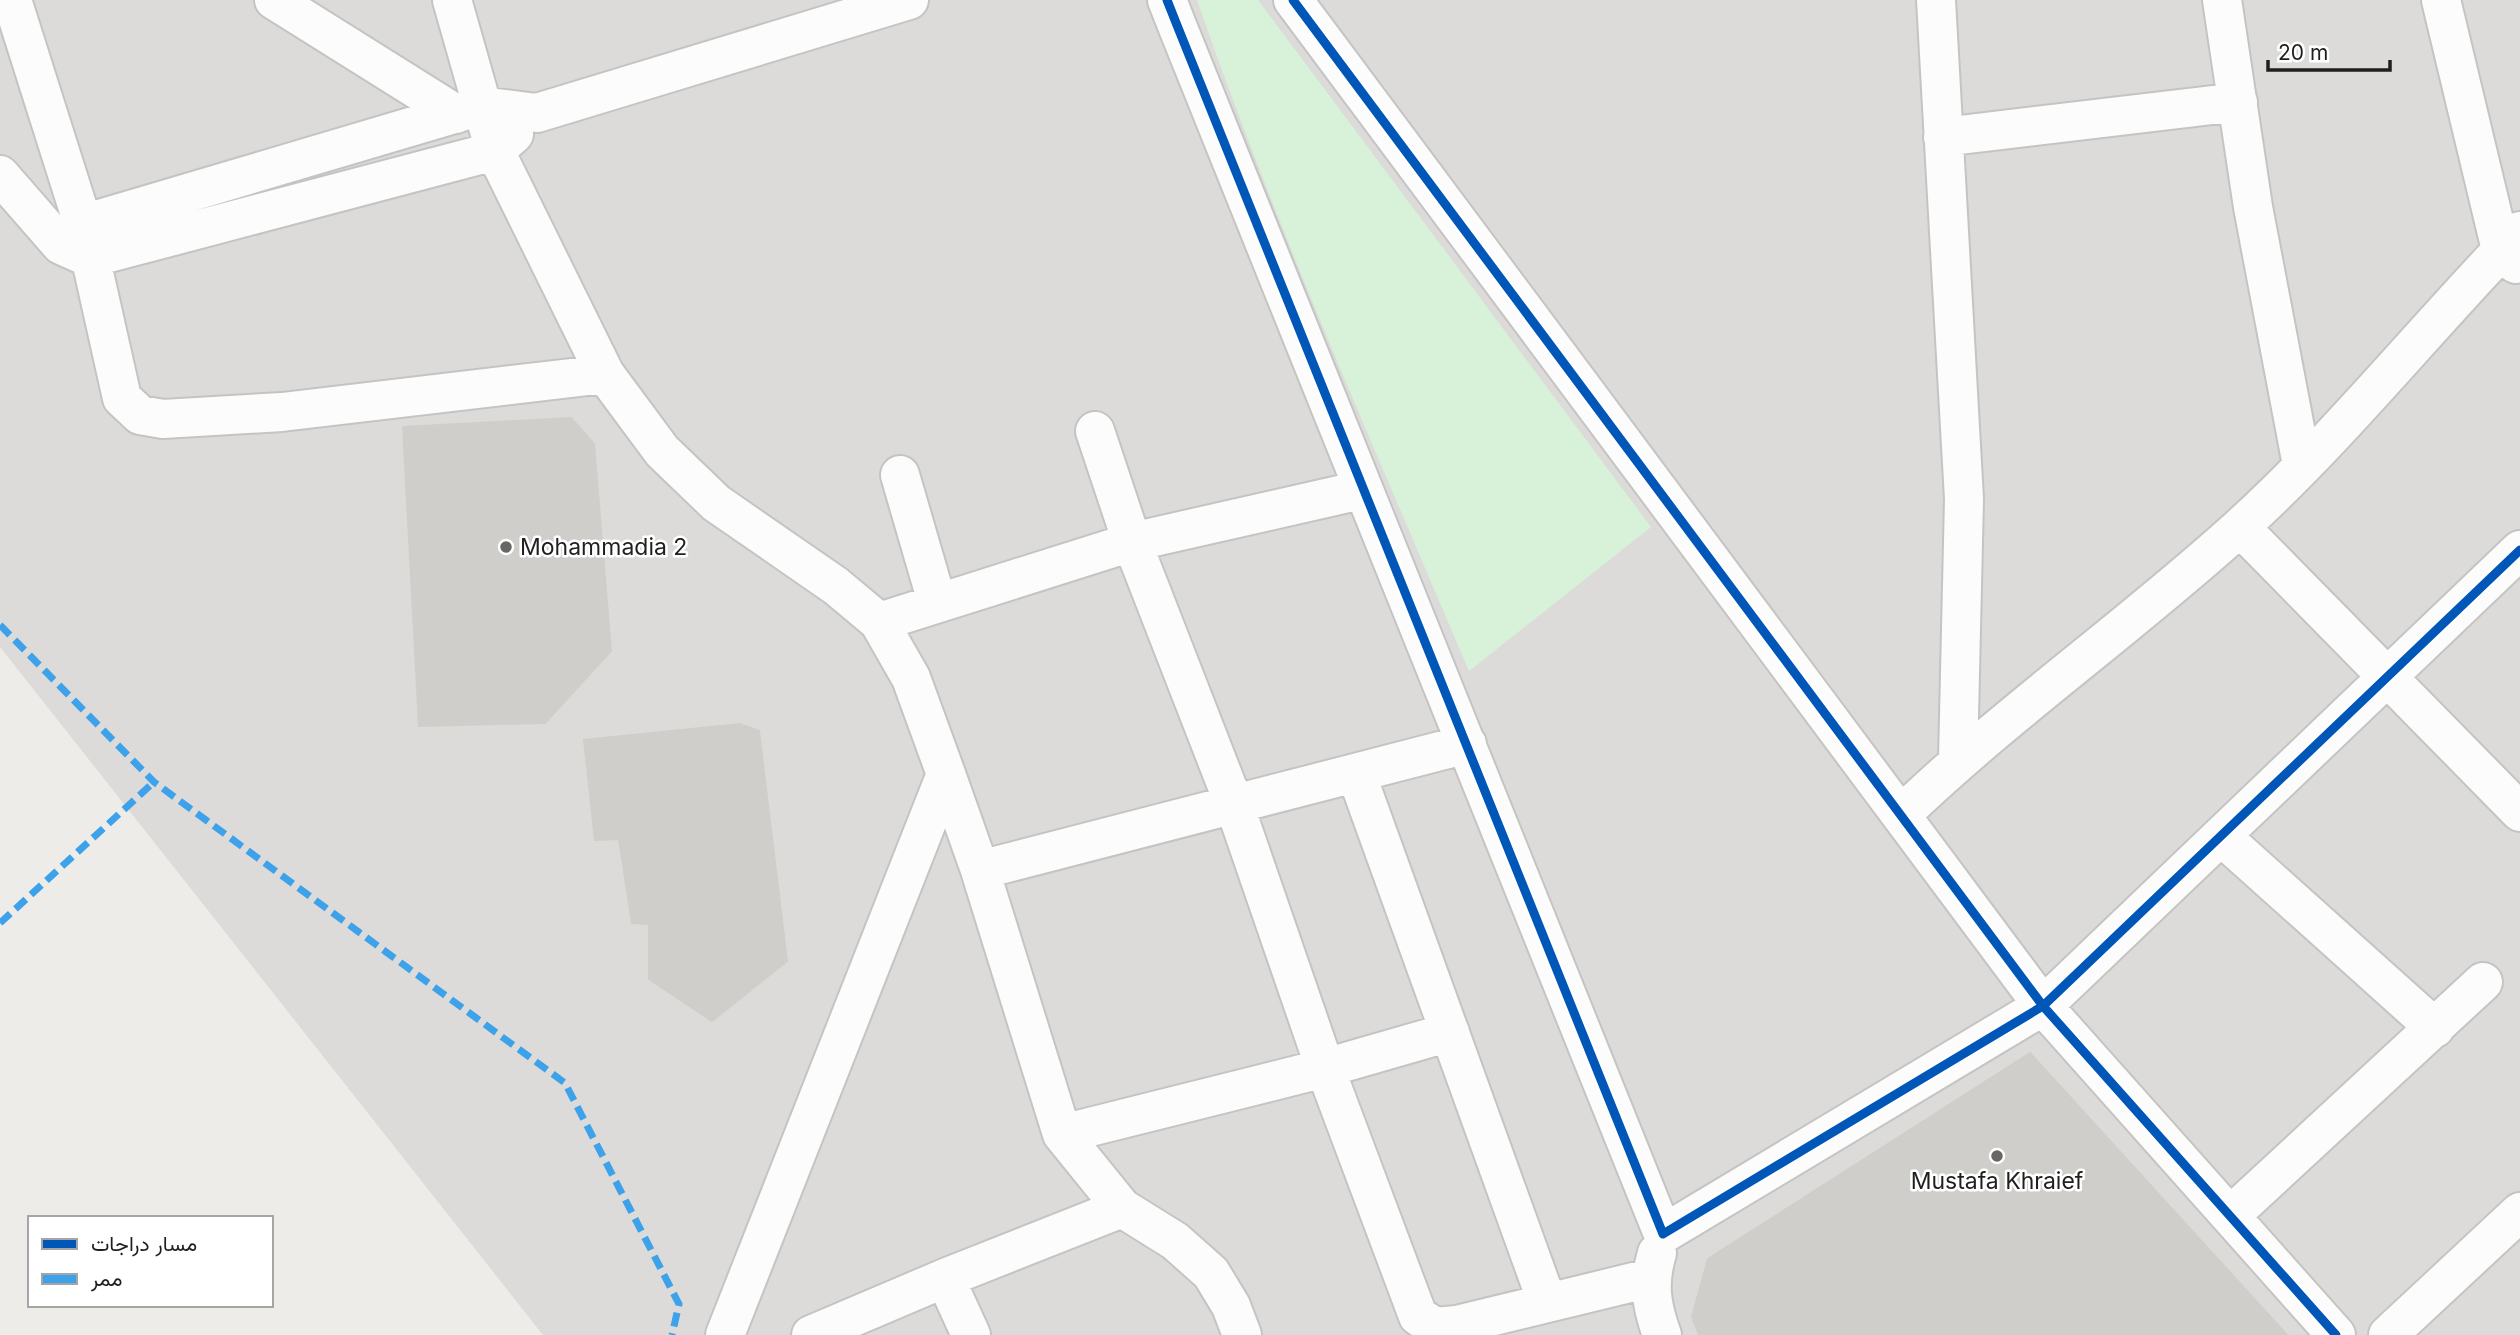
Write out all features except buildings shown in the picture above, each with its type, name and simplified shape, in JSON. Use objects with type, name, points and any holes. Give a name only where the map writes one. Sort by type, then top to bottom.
[{"type":"street","points":[[12,0],[122,398],[140,415],[163,419],[282,412],[605,374]]},
{"type":"street","points":[[274,0],[469,110]]},
{"type":"street","points":[[452,0],[469,110],[495,151],[605,374],[662,451],[716,503],[836,586],[879,622],[911,678],[946,774],[980,870],[1062,1134],[1122,1208],[1175,1241],[1211,1273],[1231,1306],[1242,1335]]},
{"type":"street","points":[[78,242],[469,110],[537,113],[909,0]]},
{"type":"street","points":[[1167,0],[1361,490],[1467,744],[1662,1234],[1650,1278],[1652,1309],[1662,1335]]},
{"type":"street","points":[[1293,0],[2042,1006],[2336,1335]]},
{"type":"street","points":[[1936,0],[1964,499],[1958,760]]},
{"type":"street","points":[[2222,0],[2258,233],[2302,465]]},
{"type":"street","points":[[1901,815],[1958,760],[2240,527],[2514,250],[2441,0]]},
{"type":"street","points":[[1943,138],[2238,102]]},
{"type":"street","points":[[78,242],[495,151],[537,113]]},
{"type":"street","points":[[0,175],[78,242]]},
{"type":"street","points":[[1095,431],[1132,542],[1234,804],[1325,1068],[1418,1316],[1435,1327],[1457,1325],[1650,1278]]},
{"type":"street","points":[[900,475],[937,602]]},
{"type":"street","points":[[879,622],[1132,542],[1361,490]]},
{"type":"street","points":[[2240,527],[2520,812]]},
{"type":"street","points":[[1662,1234],[2042,1006],[2520,550]]},
{"type":"street","points":[[980,870],[1467,744]]},
{"type":"street","points":[[1356,773],[1547,1302]]},
{"type":"street","points":[[725,1335],[946,774]]},
{"type":"street","points":[[2221,836],[2435,1028]]},
{"type":"street","points":[[2231,1215],[2483,982]]},
{"type":"street","points":[[1062,1134],[1325,1068],[1450,1032]]},
{"type":"street","points":[[811,1335],[945,1278],[1122,1208]]},
{"type":"street","points":[[2388,1335],[2520,1212]]},
{"type":"street","points":[[945,1278],[971,1335]]},
{"type":"shaded area","points":[[0,0],[2520,0],[2520,1335],[543,1335],[0,647]]},
{"type":"green space","points":[[1197,0],[1258,0],[1651,527],[1469,671],[1293,254]]},
{"type":"marked path","points":[[0,625],[154,782],[565,1083],[679,1304],[672,1335]]},
{"type":"marked path","points":[[0,923],[154,782]]},
{"type":"cycle path","points":[[1167,0],[1663,1234],[2043,1006],[2520,550]]},
{"type":"cycle path","points":[[1293,0],[2043,1006],[2336,1335]]},
{"type":"place","name":"Mohammadia 2","points":[[506,547]]},
{"type":"place","name":"Mustafa Khraief","points":[[1997,1156]]}]
